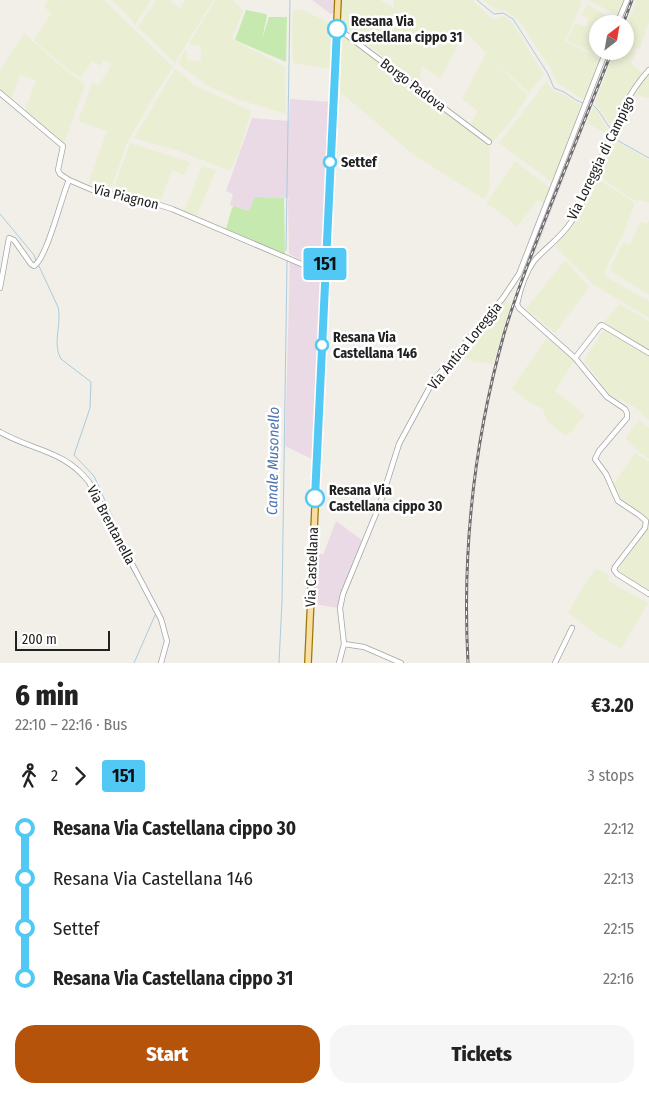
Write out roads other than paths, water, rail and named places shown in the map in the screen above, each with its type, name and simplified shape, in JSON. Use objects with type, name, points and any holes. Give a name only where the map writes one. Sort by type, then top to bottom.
[{"type":"main road","points":[[337,29],[338,0]]},
{"type":"main road","name":"Via Castellana","points":[[308,663],[337,29]]},
{"type":"street","points":[[621,15],[627,0]]},
{"type":"street","name":"Borgo Padova","points":[[337,29],[489,142]]},
{"type":"street","name":"Via Antica Loreggia","points":[[338,663],[344,644],[340,608],[380,504],[399,444],[434,381],[503,298],[519,274],[602,60]]},
{"type":"street","name":"Via Loreggia di Campigo","points":[[575,358],[519,308],[518,302],[531,266],[562,235],[572,221],[595,176],[622,110],[634,89],[649,70]]},
{"type":"street","points":[[0,93],[63,146],[58,170],[60,174],[69,180],[38,264],[34,266],[31,264],[14,240],[9,238],[0,288]]},
{"type":"street","name":"Via Piagnon","points":[[69,180],[97,192],[144,200],[172,209],[306,266],[325,270]]},
{"type":"street","points":[[649,353],[600,326],[575,358],[607,397],[624,407],[627,413],[626,418],[599,451],[595,459],[606,474],[618,501],[646,521],[645,528],[614,570],[617,574],[649,594]]},
{"type":"street","name":"Via Brentanella","points":[[0,432],[15,440],[62,458],[76,468],[89,482],[161,619],[166,640],[161,663]]},
{"type":"street","points":[[555,663],[572,628]]},
{"type":"street","points":[[344,644],[364,647],[401,663]]},
{"type":"waterway","name":"Canale Musonello","points":[[286,250],[290,0]]},
{"type":"waterway","points":[[477,0],[494,14],[503,13],[513,19],[548,74],[554,88],[583,103]]},
{"type":"waterway","points":[[593,105],[612,130]]},
{"type":"waterway","points":[[614,133],[615,139],[649,158]]},
{"type":"waterway","points":[[0,214],[34,255],[36,261]]},
{"type":"waterway","name":"Canale Musonello","points":[[279,663],[282,601],[287,261]]},
{"type":"waterway","points":[[38,264],[58,307],[58,353],[61,359],[91,382],[90,408],[74,455],[94,476],[113,518],[112,521]]},
{"type":"waterway","points":[[109,526],[108,528],[136,577]]},
{"type":"waterway","points":[[134,663],[156,613]]},
{"type":"railway","points":[[626,15],[632,0]]},
{"type":"railway","points":[[468,663],[467,579],[472,497],[485,415],[494,374],[520,284],[608,60]]},
{"type":"place","name":"Resana Via Castellana cippo 31","points":[[337,29]]},
{"type":"place","name":"Settef","points":[[330,162]]},
{"type":"place","name":"Resana Via Castellana 146","points":[[322,345]]},
{"type":"place","name":"Resana Via Castellana cippo 30","points":[[315,498]]}]
